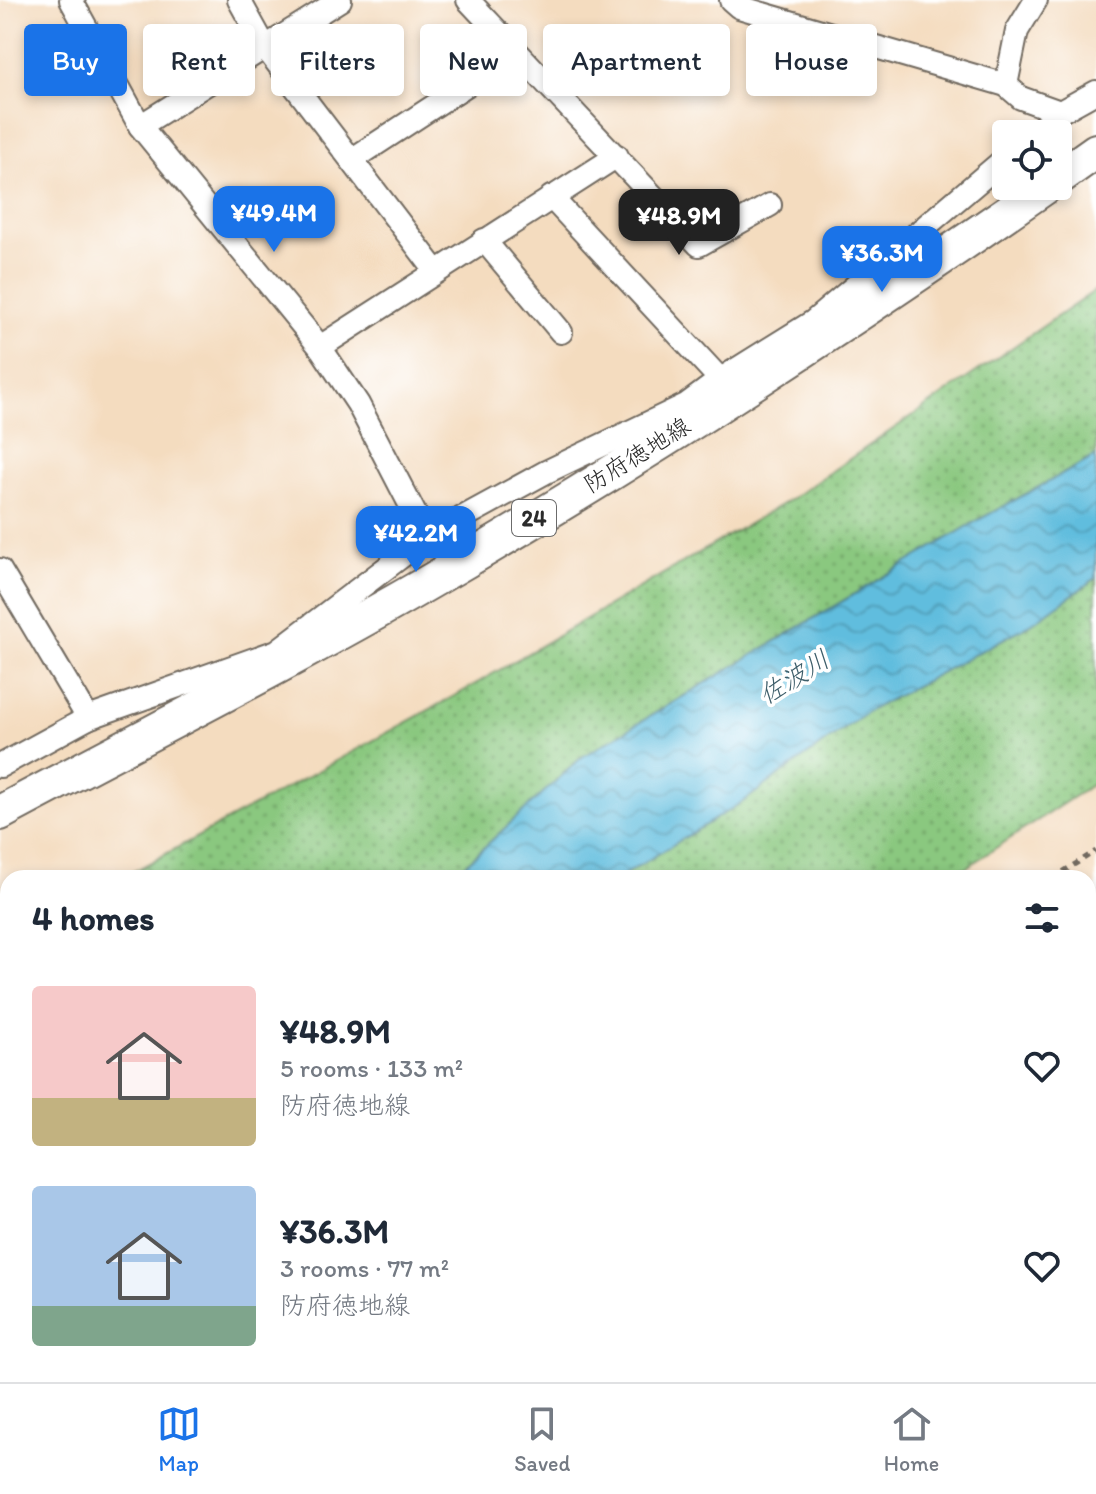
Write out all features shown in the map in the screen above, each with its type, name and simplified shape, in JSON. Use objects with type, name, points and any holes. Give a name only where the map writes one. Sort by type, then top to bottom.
[{"type":"main road","points":[[1072,168],[1096,151]]},
{"type":"main road","name":"防府徳地線","points":[[0,813],[280,656],[448,572],[728,387],[858,315],[1026,200]]},
{"type":"street","points":[[71,0],[140,126],[320,347],[358,404],[427,537]]},
{"type":"street","points":[[239,0],[265,47],[436,271]]},
{"type":"street","points":[[140,126],[340,0]]},
{"type":"street","points":[[468,0],[491,24]]},
{"type":"street","points":[[731,0],[739,7],[1006,85],[1021,98],[1060,112]]},
{"type":"street","points":[[1006,85],[1017,31],[1036,0]]},
{"type":"street","points":[[527,62],[699,245],[770,205]]},
{"type":"street","points":[[1051,120],[1096,92]]},
{"type":"street","points":[[353,159],[450,96]]},
{"type":"street","points":[[320,347],[617,156]]},
{"type":"street","points":[[0,766],[88,718],[280,656],[427,537],[546,472],[728,387],[814,321],[992,170]]},
{"type":"street","points":[[551,197],[728,387]]},
{"type":"street","points":[[484,240],[561,332]]},
{"type":"street","points":[[0,570],[88,718]]},
{"type":"path","points":[[1066,870],[1096,851]]},
{"type":"green space","points":[[1096,290],[1096,456],[980,519],[582,757],[460,870],[137,870],[460,693],[791,499]]},
{"type":"green space","points":[[1096,578],[1096,782],[962,870],[632,870],[744,801],[867,712],[1031,624]]},
{"type":"water","name":"佐波川","points":[[1096,456],[1096,578],[1031,624],[867,712],[744,801],[632,870],[460,870],[582,757],[980,519]]}]
